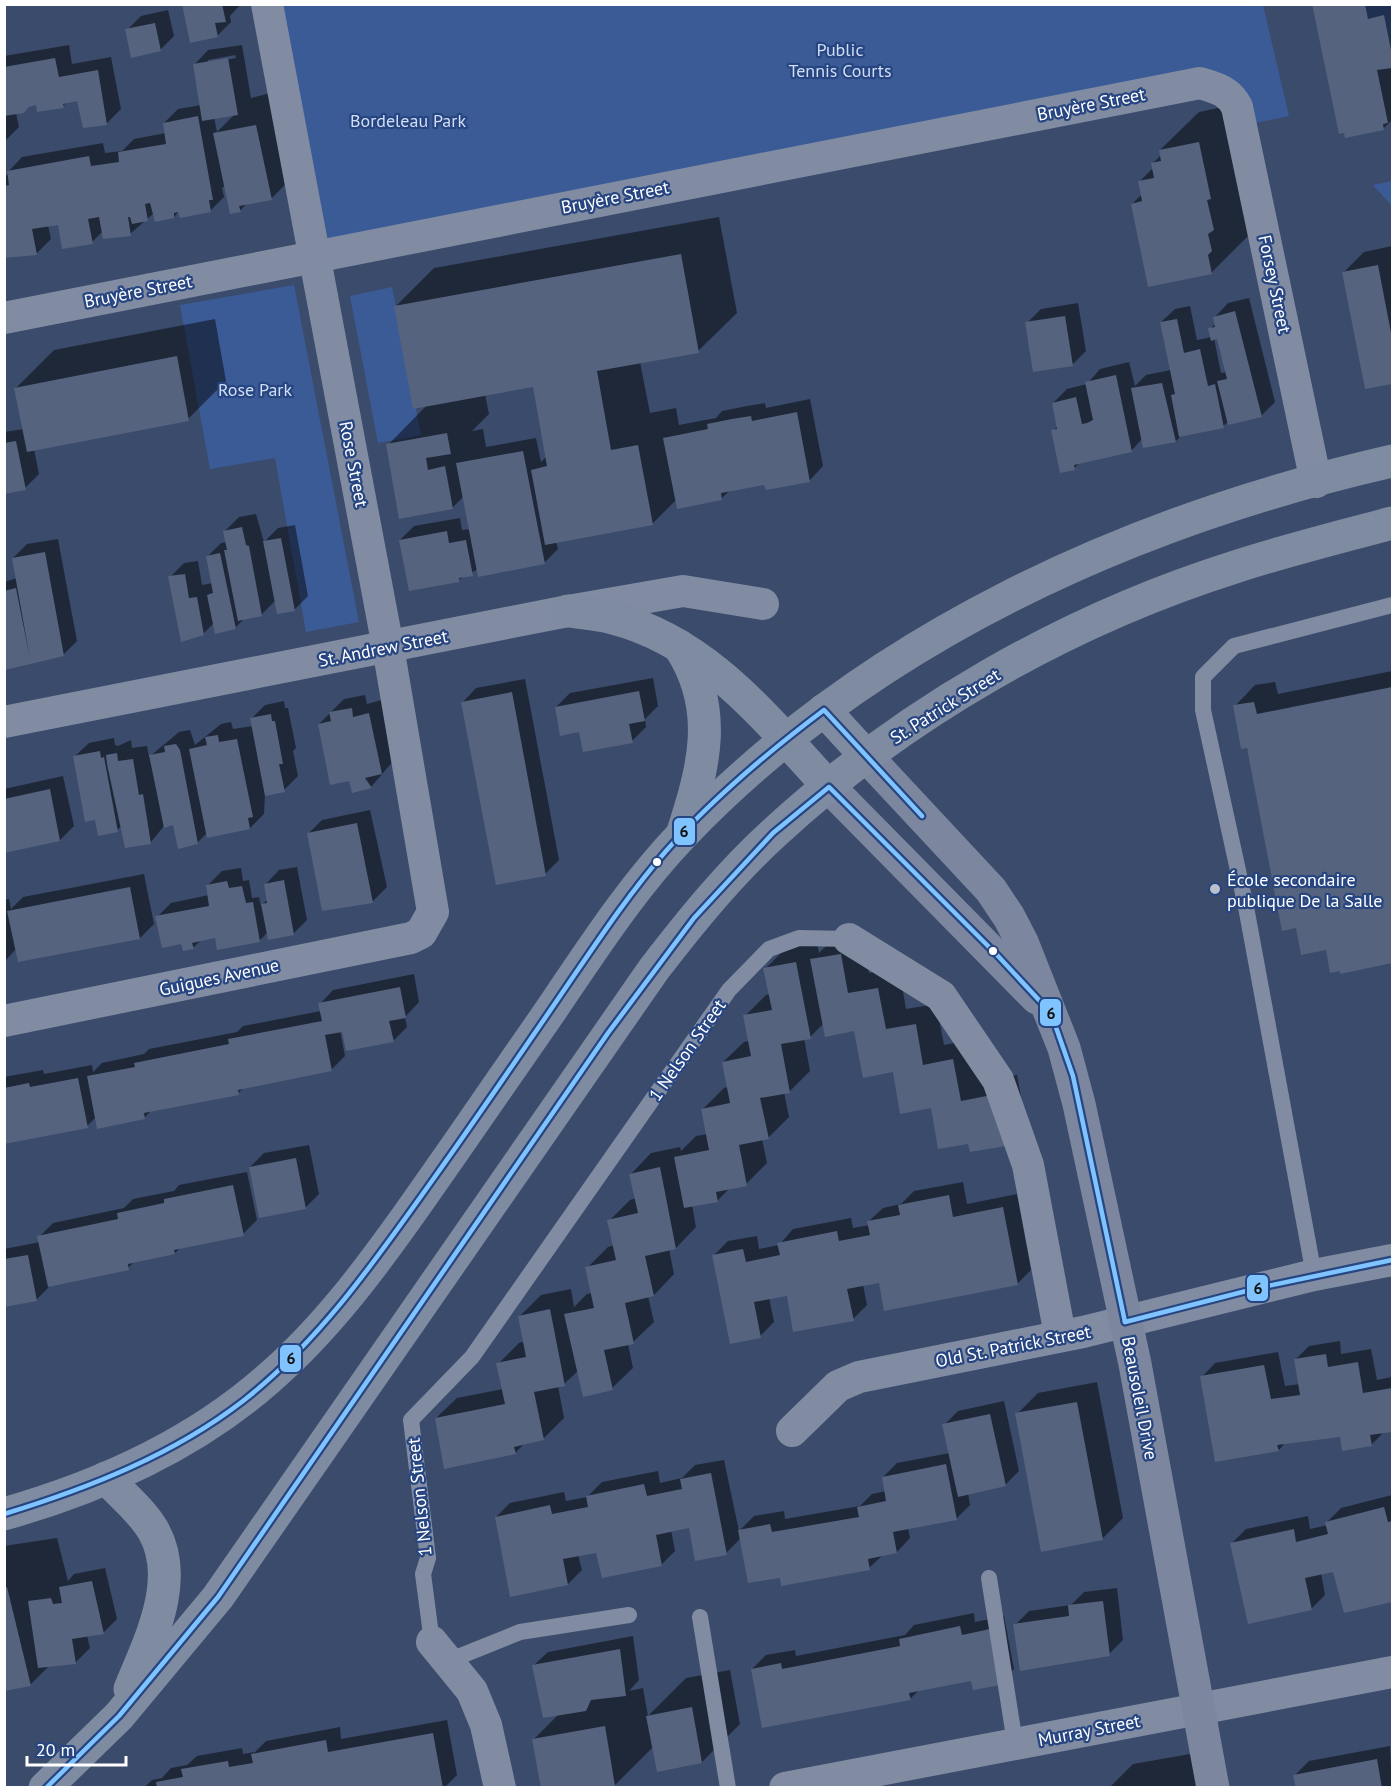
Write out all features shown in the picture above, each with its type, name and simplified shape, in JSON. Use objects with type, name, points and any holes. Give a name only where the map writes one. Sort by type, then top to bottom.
[{"type":"main road","points":[[4,1514],[106,1478],[177,1444],[238,1403],[268,1379],[331,1316],[398,1230],[607,928],[681,835],[784,739],[947,629],[1041,581],[1162,530],[1392,461]]},
{"type":"main road","name":"St. Patrick Street","points":[[119,1716],[218,1597],[654,969],[732,874],[773,833],[894,736],[994,674],[1107,617],[1234,567],[1392,523]]},
{"type":"main road","points":[[568,611],[613,618],[678,645],[707,663],[727,680],[829,787]]},
{"type":"main road","points":[[678,645],[693,666],[706,729],[700,778],[681,835]]},
{"type":"main road","points":[[824,710],[867,757]]},
{"type":"main road","points":[[45,1788],[119,1716],[156,1620],[161,1601],[164,1564],[153,1530],[106,1478]]},
{"type":"street","name":"Rose Street","points":[[267,4],[316,255],[433,901],[429,923]]},
{"type":"street","name":"Bruyère Street","points":[[4,318],[1135,95],[1200,83],[1224,91]]},
{"type":"street","name":"Forsey Street","points":[[1224,91],[1233,98],[1237,107],[1316,482]]},
{"type":"street","name":"St. Andrew Street","points":[[4,722],[568,611],[683,591],[763,604]]},
{"type":"street","name":"Beausoleil Drive","points":[[867,757],[991,890],[1022,942],[1051,1013],[1075,1085],[1125,1322],[1213,1788]]},
{"type":"street","name":"Beausoleil Drive","points":[[829,787],[998,956],[1051,1013]]},
{"type":"street","name":"Guigues Avenue","points":[[4,1021],[411,938],[421,933],[429,923]]},
{"type":"street","name":"1 Nelson Street","points":[[849,939],[941,996],[998,1080],[1028,1165],[1060,1335]]},
{"type":"street","name":"Old St. Patrick Street","points":[[792,1431],[838,1386],[859,1377],[1125,1322],[1165,1310],[1314,1275],[1392,1260]]},
{"type":"street","points":[[440,1651],[472,1691],[486,1725],[500,1788]]},
{"type":"street","name":"Murray Street","points":[[785,1788],[1392,1672]]},
{"type":"lane","points":[[1314,1275],[1246,908],[1203,710],[1203,677],[1234,646],[1392,605]]},
{"type":"lane","name":"1 Nelson Street","points":[[440,1651],[423,1574],[428,1558],[411,1420],[472,1357],[729,990],[769,949],[799,938],[849,939]]},
{"type":"lane","points":[[989,1578],[1016,1743]]},
{"type":"lane","points":[[440,1651],[520,1632],[629,1614]]},
{"type":"lane","points":[[700,1617],[728,1788]]},
{"type":"green space","name":"Bordeleau Park","points":[[267,5],[1263,5],[1289,116],[1241,126],[1224,91],[316,255]]},
{"type":"green space","points":[[1365,5],[1392,5],[1392,55],[1384,16],[1368,19]]},
{"type":"green space","points":[[1392,181],[1392,206],[1373,185]]},
{"type":"green space","name":"Rose Park","points":[[294,285],[359,622],[306,632],[275,458],[210,469],[180,305]]},
{"type":"green space","points":[[392,287],[421,435],[378,443],[350,296]]},
{"type":"building","points":[[182,4],[222,4],[226,22],[215,23],[218,37],[190,43]]},
{"type":"building","points":[[1312,4],[1365,4],[1368,19],[1384,15],[1392,55],[1392,68],[1377,70],[1388,123],[1383,124],[1384,130],[1345,138],[1344,133],[1339,134]]},
{"type":"building","points":[[155,23],[161,51],[131,58],[125,29]]},
{"type":"building","points":[[55,58],[59,77],[98,70],[107,125],[83,128],[77,101],[63,104],[64,108],[37,112],[36,105],[29,107],[24,113],[4,116],[4,67]]},
{"type":"building","points":[[228,58],[238,115],[202,121],[193,64]]},
{"type":"building","points":[[198,116],[213,200],[209,200],[211,212],[180,218],[178,212],[174,213],[174,218],[155,222],[150,203],[145,204],[148,221],[132,224],[128,217],[131,236],[103,239],[99,217],[88,219],[93,244],[62,249],[58,225],[32,229],[37,255],[4,258],[4,186],[9,185],[7,171],[89,156],[91,166],[119,162],[118,152],[166,144],[163,123]]},
{"type":"building","points":[[256,125],[272,200],[239,206],[241,212],[230,214],[213,133]]},
{"type":"building","points":[[1199,142],[1211,199],[1207,200],[1214,230],[1208,234],[1212,251],[1208,255],[1212,274],[1148,287],[1131,204],[1142,201],[1138,181],[1154,178],[1151,163],[1161,161],[1159,150]]},
{"type":"building","points":[[681,254],[699,353],[597,371],[611,450],[638,445],[653,525],[545,545],[531,470],[547,466],[533,387],[413,409],[394,306]]},
{"type":"building","points":[[1378,265],[1392,338],[1392,384],[1365,389],[1342,272]]},
{"type":"building","points":[[1235,311],[1262,417],[1228,425],[1217,381],[1227,379],[1217,339],[1211,341],[1208,328],[1215,327],[1213,317]]},
{"type":"building","points":[[1065,316],[1073,366],[1033,372],[1025,322]]},
{"type":"building","points":[[1177,319],[1184,353],[1200,349],[1208,386],[1215,384],[1224,428],[1179,437],[1171,395],[1175,394],[1160,322]]},
{"type":"building","points":[[177,356],[189,421],[27,452],[14,388]]},
{"type":"building","points":[[1116,375],[1132,452],[1074,465],[1075,470],[1060,473],[1051,430],[1057,429],[1052,403],[1076,397],[1082,424],[1087,423],[1093,420],[1085,382]]},
{"type":"building","points":[[1162,383],[1176,442],[1143,448],[1131,388]]},
{"type":"building","points":[[797,412],[810,482],[766,490],[764,485],[721,493],[722,500],[677,509],[663,438],[708,429],[707,424],[732,419],[751,416],[752,421]]},
{"type":"building","points":[[447,433],[451,454],[426,458],[428,470],[445,466],[453,509],[399,519],[386,444]]},
{"type":"building","points":[[16,441],[26,490],[4,494],[4,443]]},
{"type":"building","points":[[523,451],[545,564],[478,577],[456,463]]},
{"type":"building","points":[[242,527],[246,545],[249,546],[262,616],[238,621],[224,550],[227,550],[223,531]]},
{"type":"building","points":[[447,531],[449,543],[466,540],[473,576],[459,578],[459,582],[409,591],[399,540]]},
{"type":"building","points":[[281,538],[295,611],[277,614],[263,541]]},
{"type":"building","points":[[45,552],[64,656],[5,670],[4,591],[16,588],[30,659],[12,558]]},
{"type":"building","points":[[220,553],[236,629],[215,634],[207,595],[213,593],[206,556]]},
{"type":"building","points":[[185,574],[189,598],[197,597],[204,635],[181,642],[168,576]]},
{"type":"building","points":[[1392,687],[1392,963],[1340,974],[1340,971],[1330,973],[1326,950],[1301,955],[1296,928],[1282,931],[1247,748],[1241,749],[1233,705],[1254,702],[1257,714]]},
{"type":"building","points":[[639,691],[645,721],[629,724],[633,743],[583,752],[579,732],[560,736],[555,707]]},
{"type":"building","points":[[512,692],[546,876],[496,885],[461,702]]},
{"type":"building","points":[[352,708],[353,717],[369,713],[382,774],[365,778],[372,788],[352,793],[349,781],[330,785],[318,724],[331,721],[329,712]]},
{"type":"building","points":[[271,714],[272,721],[275,721],[283,764],[279,764],[285,792],[265,796],[250,718]]},
{"type":"building","points":[[218,735],[219,742],[237,739],[253,817],[248,818],[250,829],[207,838],[189,749],[207,745],[205,737]]},
{"type":"building","points":[[176,744],[180,750],[198,844],[178,849],[173,825],[164,828],[149,755],[165,752],[164,746]]},
{"type":"building","points":[[100,751],[101,758],[104,757],[118,832],[98,836],[95,820],[85,822],[73,756]]},
{"type":"building","points":[[117,753],[118,761],[133,759],[139,795],[143,794],[151,844],[125,848],[106,755]]},
{"type":"building","points":[[50,789],[60,841],[4,853],[4,799]]},
{"type":"building","points":[[357,823],[373,903],[322,911],[307,833]]},
{"type":"building","points":[[284,880],[294,935],[268,940],[261,904],[267,903],[264,884]]},
{"type":"building","points":[[227,881],[229,888],[242,886],[246,903],[253,902],[260,942],[217,950],[215,938],[192,943],[194,949],[183,951],[181,944],[162,948],[155,916],[209,906],[206,885]]},
{"type":"building","points":[[130,887],[140,939],[18,962],[7,911]]},
{"type":"building","points":[[841,954],[848,993],[878,988],[886,1029],[916,1024],[923,1065],[953,1059],[961,1101],[997,1094],[1006,1146],[970,1152],[968,1144],[938,1149],[931,1108],[900,1114],[893,1072],[863,1078],[854,1031],[825,1037],[810,959]]},
{"type":"building","points":[[796,962],[811,1039],[781,1044],[790,1093],[760,1098],[769,1139],[739,1145],[747,1186],[716,1192],[718,1202],[684,1208],[674,1157],[709,1150],[701,1109],[730,1103],[722,1062],[751,1056],[743,1015],[772,1010],[763,968]]},
{"type":"building","points":[[400,987],[406,1018],[389,1021],[394,1042],[346,1051],[342,1032],[325,1035],[332,1071],[238,1090],[239,1095],[144,1113],[145,1119],[97,1129],[87,1076],[135,1067],[134,1063],[229,1044],[228,1039],[322,1021],[318,1003]]},
{"type":"building","points":[[78,1078],[88,1128],[4,1144],[4,1088],[29,1083],[30,1087]]},
{"type":"building","points":[[296,1158],[306,1209],[259,1218],[249,1167]]},
{"type":"building","points":[[660,1167],[676,1249],[645,1256],[654,1296],[625,1303],[634,1344],[604,1350],[613,1390],[583,1397],[564,1314],[594,1308],[585,1267],[616,1260],[607,1220],[638,1213],[629,1174]]},
{"type":"building","points":[[233,1185],[244,1236],[174,1250],[175,1254],[128,1264],[129,1270],[48,1287],[37,1236],[118,1219],[117,1213],[164,1203],[164,1199]]},
{"type":"building","points":[[949,1195],[953,1217],[1003,1207],[1018,1285],[884,1311],[879,1283],[847,1289],[854,1321],[793,1332],[787,1296],[754,1302],[761,1338],[730,1344],[712,1255],[743,1249],[746,1262],[780,1255],[777,1243],[837,1231],[839,1241],[870,1235],[867,1221],[900,1215],[898,1205]]},
{"type":"building","points":[[28,1255],[37,1301],[4,1307],[4,1259]]},
{"type":"building","points":[[550,1309],[565,1386],[534,1392],[544,1440],[514,1447],[516,1454],[444,1469],[435,1418],[505,1404],[496,1363],[526,1357],[518,1316]]},
{"type":"building","points":[[1326,1354],[1328,1367],[1358,1362],[1363,1393],[1392,1388],[1392,1432],[1370,1435],[1372,1446],[1342,1451],[1340,1437],[1277,1445],[1279,1451],[1215,1462],[1200,1376],[1264,1365],[1271,1399],[1300,1395],[1294,1359]]},
{"type":"building","points":[[1077,1402],[1103,1540],[1041,1552],[1015,1413]]},
{"type":"building","points":[[990,1414],[1006,1486],[958,1497],[942,1424]]},
{"type":"building","points":[[946,1464],[957,1520],[893,1532],[897,1553],[868,1559],[870,1570],[781,1586],[780,1578],[748,1583],[738,1530],[770,1524],[772,1532],[859,1517],[857,1507],[886,1501],[882,1477]]},
{"type":"building","points":[[711,1473],[727,1555],[695,1561],[689,1528],[656,1535],[662,1566],[602,1578],[596,1553],[563,1559],[568,1585],[510,1597],[495,1517],[550,1505],[552,1514],[588,1507],[586,1496],[644,1484],[647,1496],[682,1489],[680,1479]]},
{"type":"building","points":[[1384,1507],[1388,1522],[1392,1521],[1392,1602],[1344,1613],[1333,1572],[1305,1578],[1312,1610],[1248,1624],[1230,1543],[1294,1529],[1296,1542],[1328,1534],[1325,1522]]},
{"type":"building","points":[[92,1581],[104,1634],[72,1639],[76,1664],[38,1668],[28,1601],[51,1598],[53,1604],[62,1603],[59,1587]]},
{"type":"building","points":[[4,1587],[7,1587],[31,1686],[4,1691]]},
{"type":"building","points":[[1103,1601],[1110,1656],[1020,1671],[1013,1624],[1069,1616],[1068,1605]]},
{"type":"building","points":[[960,1626],[962,1635],[990,1629],[1001,1685],[973,1690],[971,1681],[909,1693],[911,1700],[762,1728],[751,1669],[781,1663],[782,1669],[900,1646],[899,1639]]},
{"type":"building","points":[[620,1649],[626,1696],[591,1700],[586,1711],[543,1718],[532,1665]]},
{"type":"building","points":[[692,1707],[702,1763],[657,1772],[646,1716]]},
{"type":"building","points":[[605,1726],[615,1786],[541,1788],[532,1739]]},
{"type":"building","points":[[433,1733],[443,1788],[157,1788],[156,1782],[183,1777],[181,1769],[228,1761],[229,1767],[253,1763],[251,1754],[326,1740],[328,1752]]},
{"type":"building","points":[[1377,1759],[1382,1788],[1296,1788],[1293,1775]]},
{"type":"transit line","name":"6","points":[[4,1514],[99,1481],[159,1454],[188,1438],[243,1401],[298,1352],[346,1297],[391,1238],[610,923],[651,868],[684,831],[722,794],[782,742],[824,710],[922,816]]},
{"type":"transit line","name":"6","points":[[46,1788],[119,1716],[218,1597],[608,1033],[694,918],[773,833],[829,787],[998,956],[1051,1013],[1073,1076],[1125,1322]]},
{"type":"transit line","name":"6","points":[[1125,1322],[1258,1288],[1392,1260]]},
{"type":"place","name":"École secondaire publique De la Salle","points":[[1215,889]]},
{"type":"park label","name":"Public Tennis Courts","points":[[840,59]]}]
